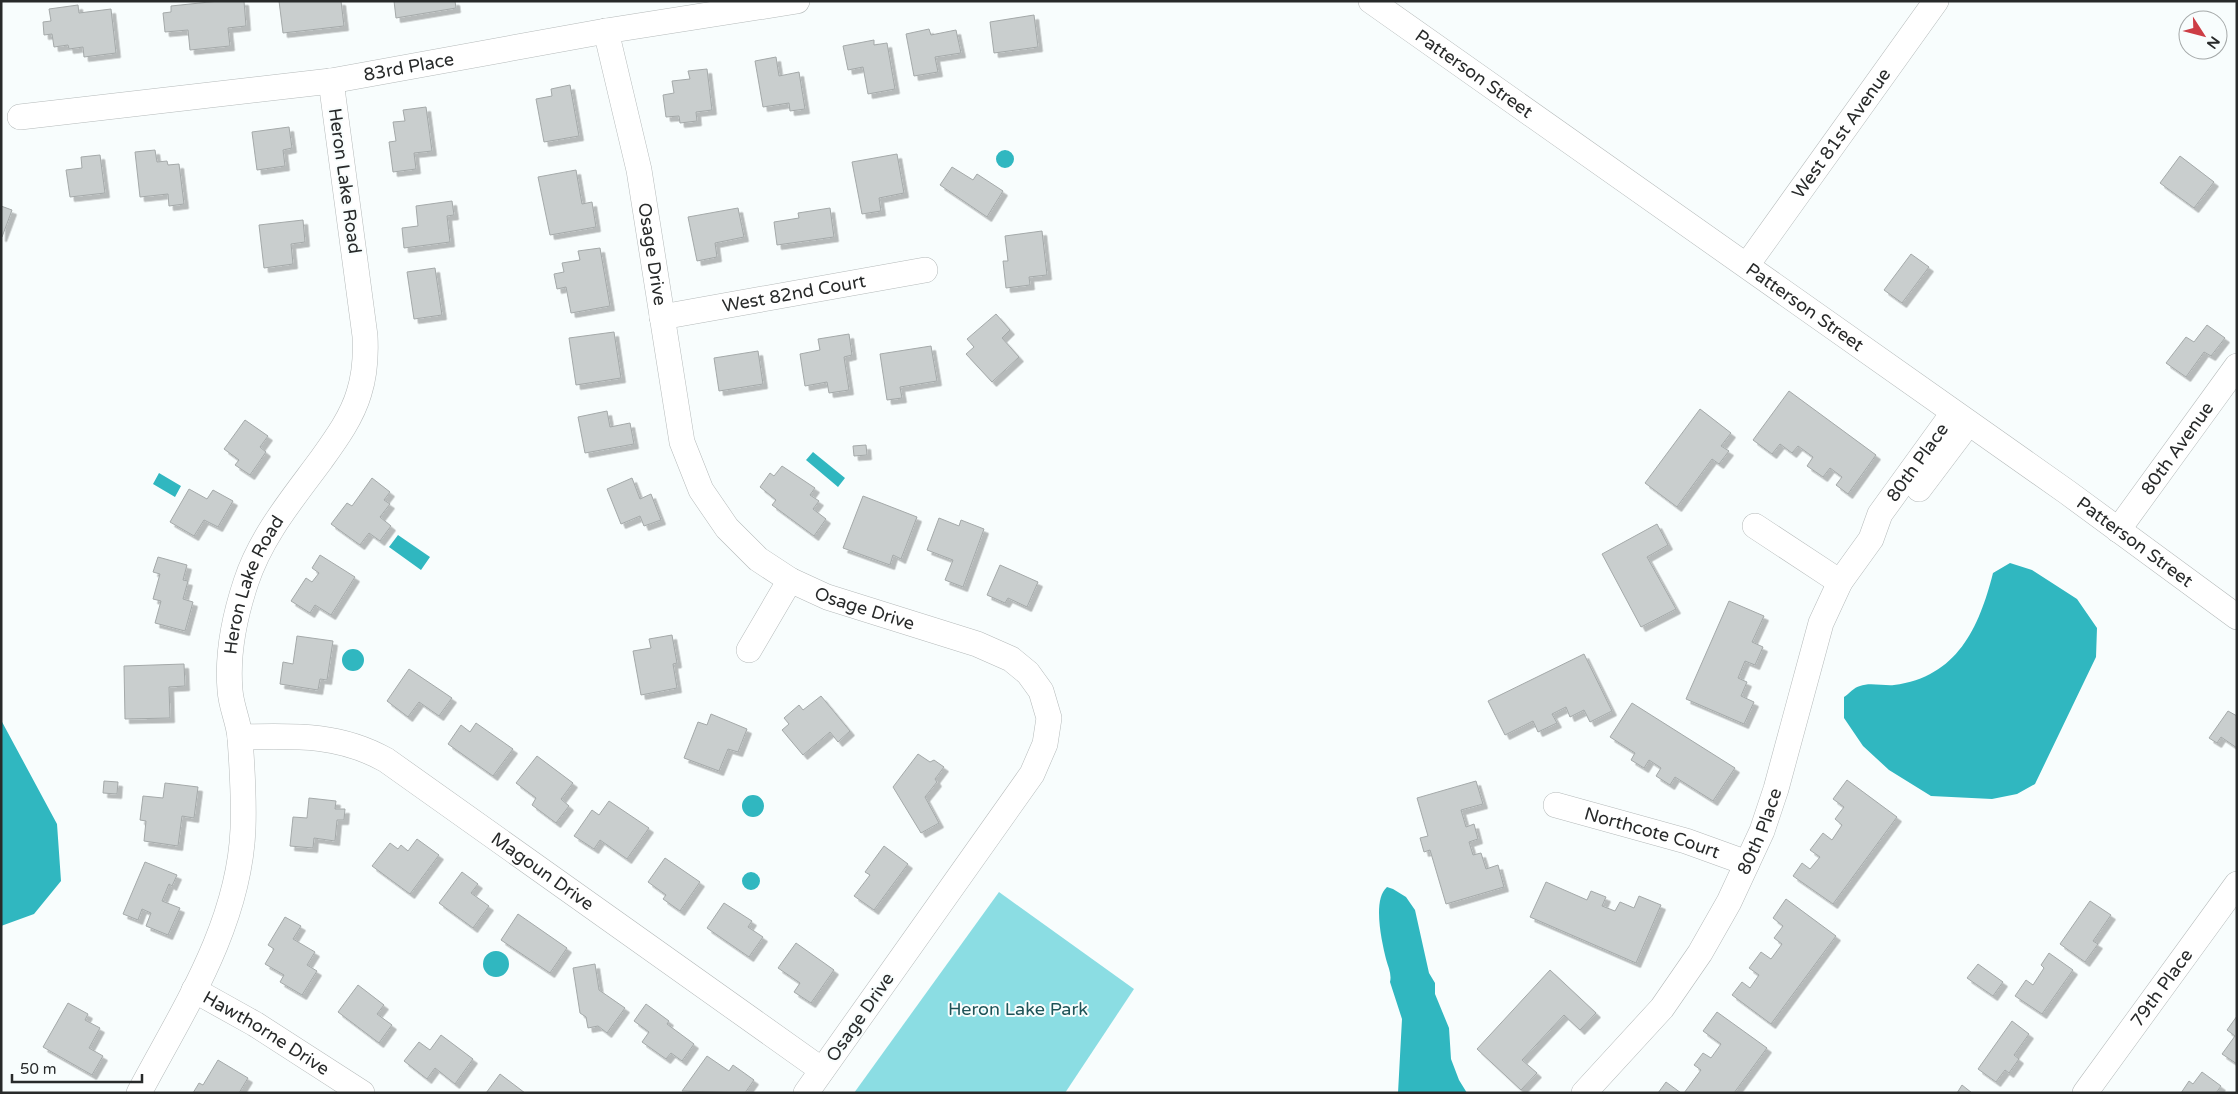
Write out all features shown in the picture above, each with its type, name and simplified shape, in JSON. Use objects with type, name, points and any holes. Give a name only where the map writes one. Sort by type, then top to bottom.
[{"type":"street","name":"83rd Place","points":[[20,116],[331,81],[606,31],[797,1]]},
{"type":"street","name":"Patterson Street","points":[[1371,1],[1747,266],[2237,617]]},
{"type":"street","name":"West 81st Avenue","points":[[1747,266],[1936,1]]},
{"type":"street","name":"Osage Drive","points":[[606,31],[639,170],[682,442],[701,490],[727,528],[758,559],[790,580],[827,597],[977,644],[1011,659],[1028,673],[1041,692],[1049,718],[1045,744],[1032,774],[806,1093]]},
{"type":"street","name":"Heron Lake Road","points":[[139,1093],[218,941],[231,901],[239,865],[243,829],[240,737],[230,691],[231,650],[246,581],[259,551],[276,521],[349,418],[359,392],[366,362],[365,336],[331,81]]},
{"type":"street","name":"West 82nd Court","points":[[662,317],[926,270]]},
{"type":"street","name":"80th Avenue","points":[[2118,530],[2237,366]]},
{"type":"street","name":"80th Place","points":[[1584,1093],[1662,1008],[1700,953],[1729,902],[1747,864],[1776,789],[1821,623],[1840,582],[1871,539],[1880,514],[1961,419]]},
{"type":"street","points":[[1755,526],[1840,582]]},
{"type":"street","points":[[749,650],[790,580]]},
{"type":"street","name":"Magoun Drive","points":[[240,737],[306,735],[347,743],[368,750],[386,760],[822,1070]]},
{"type":"street","name":"Northcote Court","points":[[1556,805],[1686,841],[1747,864]]},
{"type":"street","name":"79th Place","points":[[2085,1093],[2237,884]]},
{"type":"street","name":"Hawthorne Drive","points":[[194,990],[263,1028],[362,1093]]},
{"type":"green space","name":"Heron Lake Park","points":[[999,892],[1134,989],[1065,1093],[854,1093]]},
{"type":"shaded area","points":[[1001,150],[1009,150],[1014,155],[1012,166],[1001,168],[996,163],[996,155]]},
{"type":"shaded area","points":[[813,452],[845,478],[838,487],[806,460]]},
{"type":"shaded area","points":[[159,473],[181,486],[175,497],[153,484]]},
{"type":"shaded area","points":[[398,535],[430,557],[421,570],[389,547]]},
{"type":"shaded area","points":[[2010,563],[2032,570],[2077,599],[2097,628],[2096,657],[2035,784],[2017,794],[1992,799],[1931,796],[1889,770],[1863,746],[1844,718],[1844,697],[1856,688],[1864,685],[1894,685],[1916,680],[1934,672],[1949,661],[1962,647],[1972,630],[1980,613],[1993,573]]},
{"type":"shaded area","points":[[353,649],[361,652],[364,660],[361,668],[353,671],[345,668],[342,660],[345,652]]},
{"type":"shaded area","points":[[1,720],[57,824],[61,881],[34,914],[1,926]]},
{"type":"shaded area","points":[[753,795],[763,802],[764,806],[757,816],[753,817],[743,810],[742,806],[749,796]]},
{"type":"shaded area","points":[[747,872],[755,872],[760,877],[758,888],[747,890],[742,885],[742,877]]},
{"type":"shaded area","points":[[1387,887],[1406,897],[1415,910],[1429,973],[1435,983],[1435,994],[1449,1028],[1451,1059],[1459,1080],[1467,1093],[1398,1093],[1402,1019],[1390,982],[1390,973],[1379,922],[1380,901],[1382,893]]},
{"type":"shaded area","points":[[496,951],[505,955],[509,964],[505,973],[496,977],[487,973],[483,964],[487,955]]},
{"type":"building","points":[[219,1],[244,1],[246,26],[228,28],[230,46],[190,50],[188,30],[165,32],[163,13],[171,12],[171,6]]},
{"type":"building","points":[[279,1],[341,1],[344,26],[283,33]]},
{"type":"building","points":[[394,1],[455,1],[456,8],[396,18]]},
{"type":"building","points":[[78,5],[79,13],[111,9],[116,53],[84,57],[83,47],[69,49],[68,45],[54,47],[52,34],[44,35],[43,22],[51,21],[49,9]]},
{"type":"building","points":[[1034,15],[1038,47],[994,53],[990,22]]},
{"type":"building","points":[[929,29],[931,35],[956,30],[961,53],[935,57],[938,72],[914,76],[906,34]]},
{"type":"building","points":[[874,40],[874,45],[887,43],[895,89],[868,94],[863,67],[848,70],[843,46]]},
{"type":"building","points":[[776,57],[779,76],[799,72],[805,109],[790,111],[789,103],[763,107],[755,61]]},
{"type":"building","points":[[707,69],[712,110],[696,112],[697,121],[680,123],[679,116],[666,117],[663,95],[674,93],[672,81],[690,79],[688,71]]},
{"type":"building","points":[[570,85],[579,136],[544,142],[536,99],[552,96],[551,89]]},
{"type":"building","points":[[426,107],[432,151],[414,153],[416,169],[393,172],[389,142],[396,141],[393,122],[405,121],[403,110]]},
{"type":"building","points":[[289,127],[292,148],[283,150],[285,166],[257,170],[252,132]]},
{"type":"building","points":[[155,150],[157,162],[167,161],[168,165],[179,164],[184,204],[169,206],[168,194],[140,197],[135,152]]},
{"type":"building","points":[[897,154],[904,193],[879,198],[881,211],[862,214],[852,162]]},
{"type":"building","points":[[100,155],[105,193],[70,197],[66,170],[82,168],[81,157]]},
{"type":"building","points":[[2180,156],[2214,182],[2194,208],[2160,183]]},
{"type":"building","points":[[952,167],[973,180],[977,174],[1003,191],[987,217],[940,185]]},
{"type":"building","points":[[576,170],[582,204],[592,202],[596,227],[550,235],[538,177]]},
{"type":"building","points":[[452,201],[454,215],[447,216],[450,242],[404,248],[402,228],[418,226],[416,206]]},
{"type":"building","points":[[1,206],[12,210],[2,237],[1,237]]},
{"type":"building","points":[[738,208],[744,237],[715,243],[717,257],[697,261],[688,217]]},
{"type":"building","points":[[830,208],[834,237],[777,245],[774,222],[799,218],[798,213]]},
{"type":"building","points":[[303,220],[305,242],[291,244],[293,264],[264,268],[259,225]]},
{"type":"building","points":[[1042,231],[1047,275],[1029,277],[1030,285],[1006,288],[1003,261],[1008,261],[1005,236]]},
{"type":"building","points":[[600,248],[610,306],[571,313],[566,287],[557,289],[554,274],[564,272],[562,263],[580,260],[578,251]]},
{"type":"building","points":[[1911,254],[1929,267],[1902,303],[1884,290]]},
{"type":"building","points":[[435,268],[442,315],[414,319],[407,272]]},
{"type":"building","points":[[996,314],[1010,330],[1002,338],[1019,357],[992,382],[966,354],[974,347],[967,339]]},
{"type":"building","points":[[2207,325],[2225,338],[2211,356],[2204,352],[2186,377],[2166,363],[2186,337],[2194,342]]},
{"type":"building","points":[[614,332],[621,378],[576,385],[569,338]]},
{"type":"building","points":[[849,334],[852,355],[844,357],[849,390],[829,393],[827,382],[805,386],[800,354],[820,350],[818,339]]},
{"type":"building","points":[[931,346],[937,381],[900,387],[902,398],[887,400],[880,354]]},
{"type":"building","points":[[758,351],[763,384],[719,391],[714,358]]},
{"type":"building","points":[[1789,391],[1876,455],[1848,494],[1836,485],[1842,477],[1830,468],[1823,477],[1807,466],[1813,457],[1798,446],[1792,453],[1780,444],[1772,454],[1753,440]]},
{"type":"building","points":[[1700,409],[1731,433],[1721,446],[1729,451],[1719,464],[1712,459],[1677,507],[1645,483]]},
{"type":"building","points":[[607,411],[610,427],[630,423],[634,444],[585,453],[578,417]]},
{"type":"building","points":[[245,420],[268,436],[260,447],[266,452],[250,475],[235,465],[239,460],[224,449]]},
{"type":"building","points":[[866,445],[867,455],[854,456],[853,446]]},
{"type":"building","points":[[782,466],[815,488],[810,495],[819,501],[813,509],[826,519],[814,536],[772,505],[776,500],[760,487],[770,473],[774,476]]},
{"type":"building","points":[[372,478],[390,492],[384,500],[390,504],[380,517],[391,526],[380,541],[369,533],[360,545],[331,524],[347,503],[352,506]]},
{"type":"building","points":[[632,478],[640,499],[651,494],[661,520],[644,526],[640,516],[621,524],[607,489]]},
{"type":"building","points":[[189,489],[207,499],[213,490],[233,501],[218,527],[204,520],[194,536],[170,522]]},
{"type":"building","points":[[863,496],[917,517],[901,559],[893,555],[890,565],[843,548]]},
{"type":"building","points":[[939,518],[959,526],[961,520],[984,529],[963,587],[945,580],[953,560],[927,550]]},
{"type":"building","points":[[1657,524],[1668,545],[1647,557],[1676,609],[1641,627],[1602,554]]},
{"type":"building","points":[[320,555],[355,577],[331,615],[315,605],[310,613],[291,601],[306,578],[312,582],[319,573],[312,568]]},
{"type":"building","points":[[158,557],[187,565],[183,580],[188,581],[183,599],[193,602],[185,631],[155,623],[161,601],[153,599],[160,574],[153,572]]},
{"type":"building","points":[[1000,565],[1038,582],[1027,607],[1008,598],[1005,603],[987,595]]},
{"type":"building","points":[[1729,601],[1764,616],[1752,642],[1763,647],[1755,665],[1745,661],[1738,678],[1747,682],[1741,696],[1754,702],[1744,724],[1686,699]]},
{"type":"building","points":[[672,635],[677,663],[673,664],[677,688],[641,695],[633,651],[651,648],[649,639]]},
{"type":"building","points":[[297,636],[333,641],[327,680],[320,679],[318,690],[280,684],[283,662],[293,664]]},
{"type":"building","points":[[1584,654],[1612,711],[1590,722],[1584,710],[1570,717],[1566,707],[1552,714],[1557,723],[1538,732],[1533,721],[1505,735],[1488,701]]},
{"type":"building","points":[[184,664],[185,686],[169,687],[170,718],[125,719],[124,666]]},
{"type":"building","points":[[409,669],[452,698],[439,716],[419,702],[408,717],[387,701]]},
{"type":"building","points":[[821,696],[850,731],[838,742],[830,732],[803,755],[782,730],[789,724],[784,718],[799,705],[803,710]]},
{"type":"building","points":[[1632,703],[1735,768],[1713,801],[1675,777],[1670,785],[1656,776],[1661,768],[1649,760],[1644,768],[1631,760],[1635,753],[1610,737]]},
{"type":"building","points":[[2228,711],[2237,716],[2237,748],[2221,737],[2217,743],[2209,738]]},
{"type":"building","points":[[711,714],[747,729],[738,752],[728,749],[719,771],[684,758],[698,722],[707,725]]},
{"type":"building","points":[[476,723],[513,749],[493,776],[448,744],[461,725],[470,732]]},
{"type":"building","points":[[918,754],[930,762],[934,760],[944,767],[935,779],[937,782],[925,797],[939,823],[921,833],[893,787]]},
{"type":"building","points":[[537,756],[573,783],[561,799],[569,806],[556,823],[532,805],[536,798],[516,783]]},
{"type":"building","points":[[1847,780],[1897,817],[1833,904],[1793,876],[1802,863],[1810,869],[1820,857],[1810,850],[1823,833],[1832,840],[1842,825],[1835,819],[1844,807],[1833,799]]},
{"type":"building","points":[[104,781],[118,782],[117,794],[103,793]]},
{"type":"building","points":[[1476,781],[1483,804],[1461,810],[1466,827],[1474,824],[1478,839],[1469,842],[1473,855],[1481,853],[1486,869],[1498,865],[1504,887],[1446,904],[1430,850],[1424,852],[1420,838],[1428,836],[1417,798]]},
{"type":"building","points":[[165,783],[198,787],[194,818],[182,816],[178,846],[144,841],[146,821],[140,820],[143,796],[163,798]]},
{"type":"building","points":[[309,798],[336,801],[335,809],[345,809],[344,820],[337,820],[335,841],[314,838],[313,848],[290,846],[293,817],[307,818]]},
{"type":"building","points":[[609,801],[649,828],[627,859],[600,840],[594,849],[574,836],[592,810],[599,815]]},
{"type":"building","points":[[417,839],[439,855],[410,894],[372,866],[390,843],[398,849],[401,845],[408,851]]},
{"type":"building","points":[[884,846],[908,864],[874,910],[854,896],[870,875],[865,872]]},
{"type":"building","points":[[665,858],[700,882],[680,911],[663,899],[666,895],[648,882]]},
{"type":"building","points":[[145,862],[177,875],[172,886],[169,884],[162,901],[180,908],[168,935],[146,926],[151,913],[142,909],[138,920],[123,914]]},
{"type":"building","points":[[462,872],[478,884],[471,893],[489,906],[473,928],[439,903]]},
{"type":"building","points":[[1546,882],[1587,900],[1591,891],[1606,897],[1602,906],[1615,911],[1620,902],[1634,908],[1639,896],[1661,905],[1636,963],[1530,917]]},
{"type":"building","points":[[1786,899],[1836,936],[1771,1024],[1732,995],[1742,982],[1750,988],[1759,975],[1749,968],[1761,952],[1771,959],[1782,944],[1774,938],[1783,926],[1773,918]]},
{"type":"building","points":[[2090,901],[2111,915],[2093,941],[2098,944],[2085,962],[2060,944]]},
{"type":"building","points":[[724,903],[752,921],[748,927],[763,937],[749,957],[707,928]]},
{"type":"building","points":[[518,914],[567,948],[550,973],[501,940]]},
{"type":"building","points":[[285,917],[301,926],[293,939],[315,952],[307,965],[317,971],[302,995],[280,982],[284,975],[265,964],[274,949],[268,945]]},
{"type":"building","points":[[796,943],[834,970],[811,1003],[794,992],[800,983],[778,968]]},
{"type":"building","points":[[2049,953],[2073,970],[2042,1014],[2015,996],[2026,980],[2033,985],[2044,968],[2041,965]]},
{"type":"building","points":[[595,964],[599,990],[625,1008],[607,1033],[598,1026],[588,1028],[586,1017],[580,1013],[573,968]]},
{"type":"building","points":[[1978,964],[2003,982],[1993,996],[1967,978]]},
{"type":"building","points":[[1550,970],[1596,1013],[1580,1030],[1564,1015],[1522,1060],[1537,1073],[1521,1090],[1477,1049]]},
{"type":"building","points":[[358,985],[384,1005],[377,1014],[392,1025],[379,1043],[338,1012]]},
{"type":"building","points":[[68,1003],[88,1014],[85,1020],[100,1028],[89,1048],[103,1056],[92,1075],[43,1047]]},
{"type":"building","points":[[646,1004],[669,1021],[667,1024],[694,1044],[682,1061],[671,1053],[666,1059],[642,1042],[649,1032],[634,1021]]},
{"type":"building","points":[[1717,1012],[1767,1048],[1734,1093],[1684,1093],[1701,1070],[1694,1065],[1703,1053],[1711,1058],[1721,1044],[1703,1031]]},
{"type":"building","points":[[2237,1016],[2237,1064],[2222,1054],[2235,1036],[2227,1030]]},
{"type":"building","points":[[2012,1021],[2029,1034],[2014,1055],[2019,1059],[2009,1073],[2005,1070],[1996,1082],[1978,1069]]},
{"type":"building","points":[[441,1035],[473,1059],[455,1084],[435,1068],[427,1079],[404,1061],[419,1042],[430,1050]]},
{"type":"building","points":[[707,1056],[729,1071],[733,1065],[754,1080],[745,1093],[682,1091]]},
{"type":"building","points":[[218,1060],[248,1078],[239,1093],[193,1093],[199,1083],[203,1085]]},
{"type":"building","points":[[2202,1072],[2221,1086],[2216,1093],[2181,1093],[2189,1081],[2193,1084]]},
{"type":"building","points":[[500,1074],[525,1093],[486,1093]]},
{"type":"building","points":[[1666,1082],[1681,1093],[1658,1093]]},
{"type":"building","points":[[1962,1085],[1972,1093],[1957,1093]]}]
